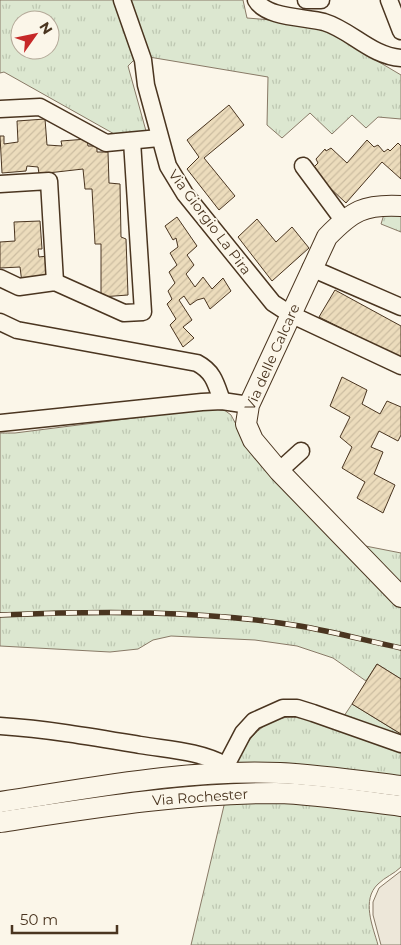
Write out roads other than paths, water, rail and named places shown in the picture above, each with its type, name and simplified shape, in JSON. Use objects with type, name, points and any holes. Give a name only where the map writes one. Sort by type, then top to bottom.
[{"type":"main road","name":"Via delle Calcare","points":[[401,206],[379,205],[361,209],[343,220],[327,237],[249,404],[246,416],[248,433],[279,472],[401,597]]},
{"type":"main road","name":"Via Rochester","points":[[0,802],[223,770],[279,773],[401,786]]},
{"type":"main road","name":"Via Rochester","points":[[0,822],[125,803],[237,794],[295,794],[401,806]]},
{"type":"street","name":"Via Giorgio La Pira","points":[[122,0],[143,60],[146,85],[168,166],[185,194],[267,296],[290,314],[401,366]]},
{"type":"street","points":[[256,0],[267,11],[327,23],[372,48],[401,58]]},
{"type":"street","points":[[306,0],[321,0]]},
{"type":"street","points":[[389,0],[401,31]]},
{"type":"street","points":[[0,109],[40,107],[106,143],[160,138]]},
{"type":"street","points":[[0,278],[19,287],[55,282],[124,314],[143,312],[132,141]]},
{"type":"street","points":[[303,166],[343,220]]},
{"type":"street","points":[[0,184],[48,181],[55,282]]},
{"type":"street","points":[[311,268],[401,307]]},
{"type":"street","points":[[0,322],[17,330],[197,363],[214,376],[222,401]]},
{"type":"street","points":[[0,423],[222,401],[249,404]]},
{"type":"street","points":[[279,472],[301,451]]},
{"type":"street","points":[[0,726],[43,729],[185,751],[210,757],[223,770],[243,733],[254,721],[268,713],[283,708],[297,708],[401,744]]},
{"type":"railway","points":[[0,615],[150,613],[225,617],[300,626],[401,648]]}]
